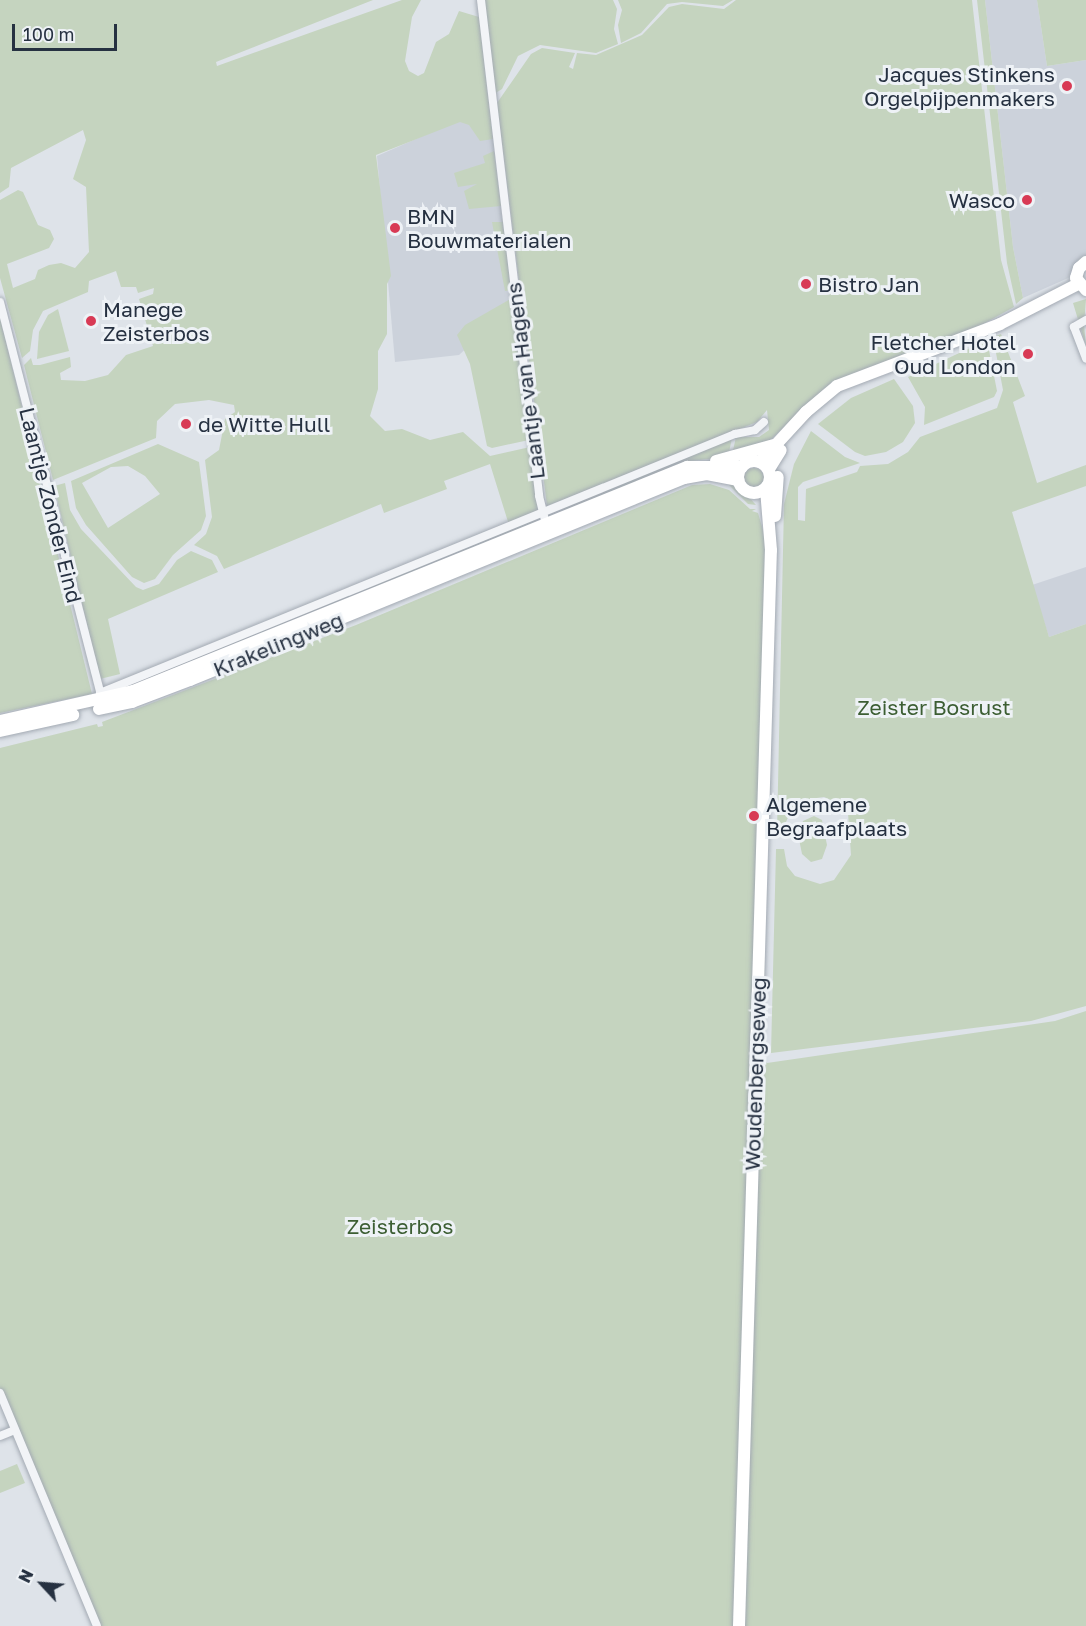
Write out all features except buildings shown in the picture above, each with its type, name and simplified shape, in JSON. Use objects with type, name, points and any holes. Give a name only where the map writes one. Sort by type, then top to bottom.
[{"type":"main road","points":[[765,466],[781,445],[821,403],[873,372],[1000,324],[1082,287],[1077,273],[1086,262]]},
{"type":"main road","points":[[706,465],[781,445]]},
{"type":"main road","points":[[771,543],[776,529],[774,497],[781,445]]},
{"type":"main road","name":"Krakelingweg","points":[[0,731],[101,700],[189,669],[687,467],[706,465],[741,467]]},
{"type":"main road","points":[[765,466],[771,480],[766,489],[752,494],[738,480],[741,467],[765,466]]},
{"type":"main road","name":"Krakelingweg","points":[[545,523],[684,478],[707,474],[738,480]]},
{"type":"main road","name":"Woudenbergseweg","points":[[740,1626],[771,543],[767,522],[766,489]]},
{"type":"main road","name":"Woudenbergseweg","points":[[752,494],[767,522]]},
{"type":"main road","name":"Krakelingweg","points":[[0,721],[101,700]]},
{"type":"street","name":"Laantje van Hagens","points":[[480,0],[545,523]]},
{"type":"street","name":"Laantje Zonder Eind","points":[[0,302],[101,700]]},
{"type":"street","points":[[1086,320],[1074,327],[1086,359]]},
{"type":"street","name":"Krakelingweg","points":[[545,523],[735,434],[755,430],[764,422]]},
{"type":"street","points":[[0,1393],[97,1626]]},
{"type":"street","points":[[0,1436],[15,1430]]},
{"type":"shaded area","points":[[985,0],[1037,0],[1047,66],[1086,60],[1086,261],[1075,275],[1023,298],[1013,247]]},
{"type":"shaded area","points":[[489,107],[512,306],[459,355],[395,362],[377,156]]},
{"type":"shaded area","points":[[1086,567],[1086,624],[1049,637],[1032,585]]},
{"type":"green space","points":[[0,0],[373,0],[216,62],[217,66],[402,0],[421,0],[412,17],[405,61],[409,71],[418,76],[424,73],[436,42],[449,34],[459,11],[479,17],[493,139],[480,141],[469,125],[460,122],[376,155],[391,276],[387,284],[387,334],[378,351],[378,389],[370,416],[385,431],[402,429],[430,440],[463,432],[490,456],[530,447],[538,512],[509,525],[490,464],[444,481],[447,489],[384,513],[381,504],[224,569],[217,556],[194,545],[206,534],[212,517],[205,460],[219,450],[225,419],[235,412],[234,405],[209,400],[175,404],[157,421],[156,438],[53,480],[24,365],[31,358],[33,365],[40,365],[70,357],[71,367],[60,373],[61,380],[85,381],[108,375],[126,355],[153,346],[139,299],[153,294],[154,288],[138,293],[136,287],[121,287],[116,271],[89,281],[88,292],[43,311],[33,330],[30,351],[22,358],[0,278],[0,200],[18,190],[23,192],[38,225],[50,230],[54,239],[49,248],[7,264],[13,288],[35,279],[38,270],[49,265],[61,263],[75,268],[89,252],[86,187],[73,179],[86,140],[83,130],[11,168],[9,187],[0,193]]},
{"type":"green space","points":[[482,0],[613,0],[617,9],[614,29],[618,44],[596,53],[540,45],[518,56],[502,89],[494,94]]},
{"type":"green space","points":[[618,0],[733,0],[723,6],[682,2],[667,4],[641,33],[621,43],[618,25],[622,10]]},
{"type":"green space","points":[[736,0],[972,0],[1001,260],[1014,307],[967,333],[825,388],[762,448],[732,455],[736,437],[759,437],[769,430],[767,410],[757,422],[547,506],[497,103],[531,54],[542,48],[575,53],[569,67],[573,69],[577,53],[596,55],[642,35],[669,7],[682,4],[724,9]]},
{"type":"green space","points":[[977,0],[985,0],[1013,247],[1023,298],[1016,304],[1007,263]]},
{"type":"green space","points":[[1037,0],[1086,0],[1086,60],[1047,66]]},
{"type":"green space","points":[[494,151],[501,206],[469,209],[464,191],[477,184],[458,187],[454,173],[485,163],[483,156]]},
{"type":"green space","points":[[492,222],[503,222],[511,290],[505,291]]},
{"type":"green space","points":[[512,298],[529,440],[492,448],[487,446],[470,364],[457,335],[465,325]]},
{"type":"green space","points":[[1086,299],[1084,325],[1086,346],[1073,303]]},
{"type":"green space","points":[[58,309],[69,351],[37,359],[39,332],[48,315]]},
{"type":"green space","points":[[0,317],[92,694],[0,713]]},
{"type":"green space","name":"Zeister Bosrust","points":[[1001,334],[1025,396],[1013,402],[1037,483],[1086,465],[1086,486],[1012,512],[1049,637],[1086,624],[1086,1006],[1031,1021],[771,1053],[776,849],[784,849],[787,866],[795,876],[820,884],[834,880],[851,855],[848,813],[838,803],[824,797],[802,800],[792,808],[783,829],[777,831],[784,504],[794,464],[811,431],[845,457],[860,463],[803,482],[798,487],[798,520],[805,521],[806,489],[857,472],[860,466],[888,464],[908,452],[920,437],[997,408],[1003,390],[993,337]]},
{"type":"green space","points":[[987,340],[997,391],[994,397],[924,425],[925,407],[908,377]]},
{"type":"green space","points":[[894,379],[913,406],[915,423],[903,442],[886,452],[865,456],[855,452],[818,424],[851,398]]},
{"type":"green space","points":[[732,438],[728,457],[689,461],[565,514],[562,507]]},
{"type":"green space","points":[[158,444],[199,462],[206,516],[201,530],[173,555],[155,579],[144,583],[132,577],[86,525],[76,508],[71,481]],"holes":[[[128,466],[145,476],[160,494],[108,528],[82,483],[111,467]]]},
{"type":"green space","points":[[750,468],[758,468],[764,474],[764,482],[758,488],[750,488],[744,482],[744,474]]},
{"type":"green space","points":[[65,483],[70,510],[81,529],[136,587],[143,590],[159,584],[177,560],[191,551],[212,560],[218,572],[108,619],[120,674],[100,679],[54,486]]},
{"type":"green space","points":[[727,483],[736,483],[756,505],[748,504]]},
{"type":"green space","name":"Zeisterbos","points":[[710,484],[729,490],[750,509],[756,509],[752,511],[758,513],[768,547],[764,1060],[767,1063],[1055,1021],[1086,1011],[1086,1626],[97,1626],[0,1393],[0,748],[97,724],[98,727],[103,726],[102,722],[356,625],[692,485]]},
{"type":"green space","points":[[538,518],[536,522],[365,595],[364,588]]},
{"type":"green space","points":[[814,816],[822,820],[827,845],[822,859],[811,862],[802,854],[798,834],[803,821]]},
{"type":"green space","points":[[17,1464],[25,1483],[0,1493],[0,1471]]},
{"type":"place","name":"Jacques Stinkens Orgelpijpenmakers","points":[[1067,86]]},
{"type":"place","name":"Wasco","points":[[1027,200]]},
{"type":"place","name":"BMN Bouwmaterialen","points":[[395,228]]},
{"type":"place","name":"Bistro Jan","points":[[806,284]]},
{"type":"place","name":"Manege Zeisterbos","points":[[91,321]]},
{"type":"place","name":"Fletcher Hotel Oud London","points":[[1028,354]]},
{"type":"place","name":"de Witte Hull","points":[[186,424]]},
{"type":"place","name":"Algemene Begraafplaats","points":[[754,816]]}]
